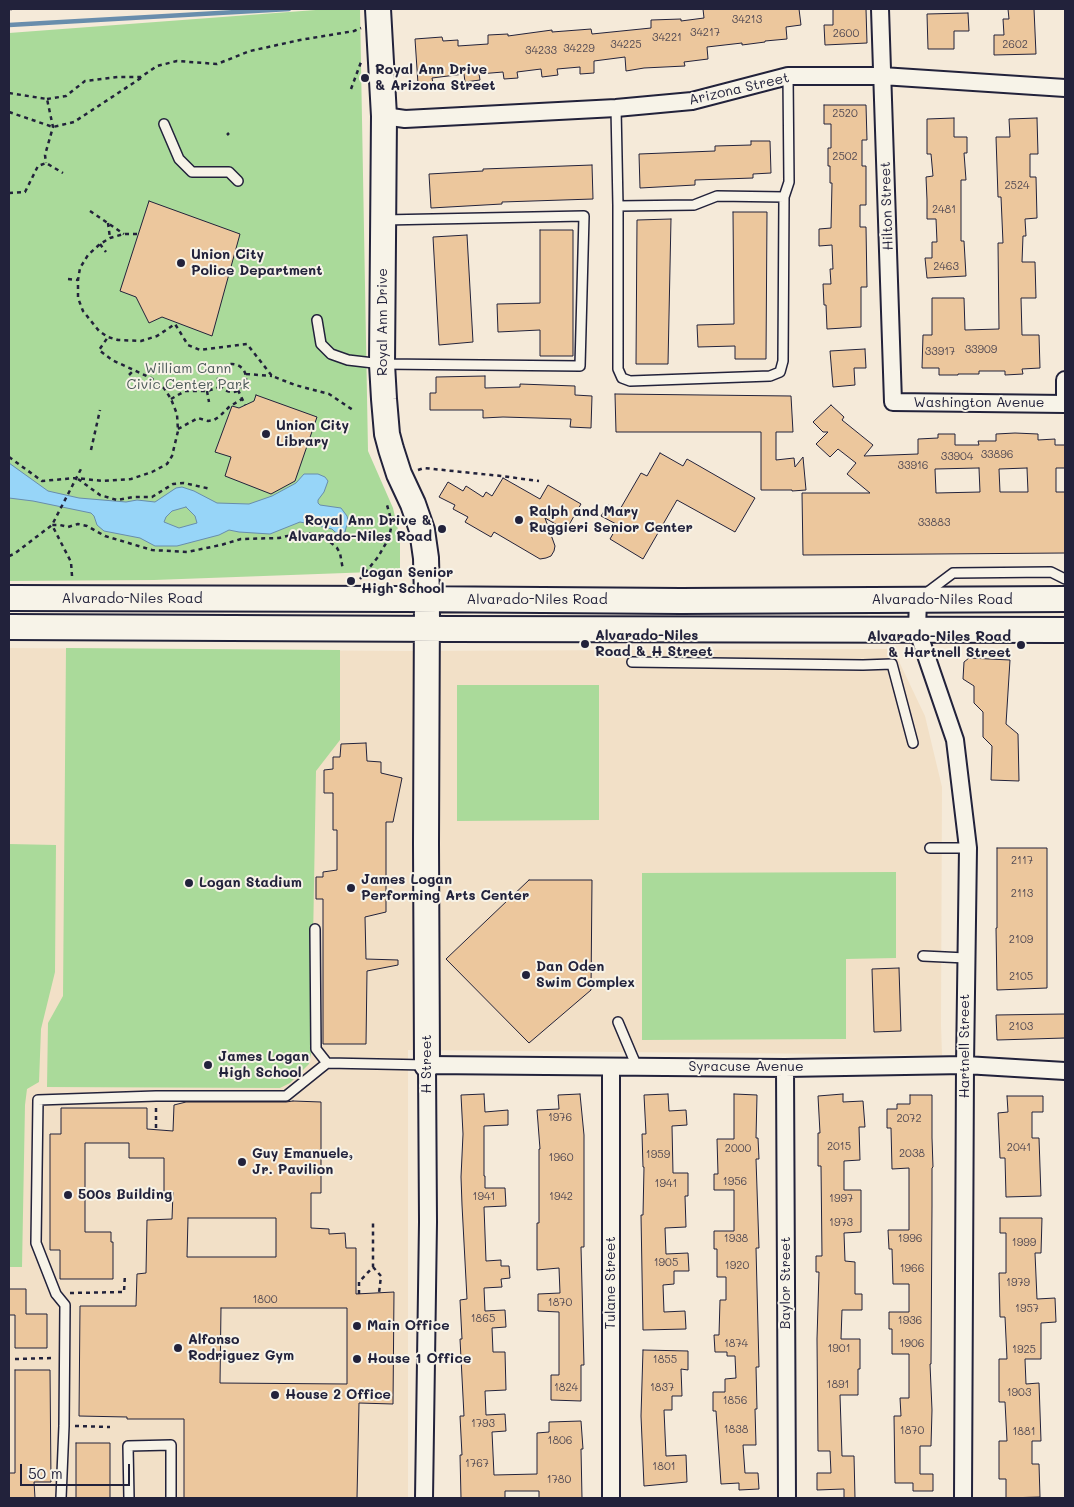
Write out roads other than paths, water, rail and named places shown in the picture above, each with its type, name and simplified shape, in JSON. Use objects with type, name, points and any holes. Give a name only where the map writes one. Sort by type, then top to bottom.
[{"type":"main road","name":"Royal Ann Drive","points":[[378,9],[384,116],[382,364],[384,399],[387,434],[422,530],[426,558],[426,629]]},
{"type":"main road","name":"Alvarado-Niles Road","points":[[9,598],[671,601],[1065,600]]},
{"type":"main road","name":"Alvarado-Niles Road","points":[[9,627],[1065,630]]},
{"type":"main road","name":"H Street","points":[[426,629],[427,1065]]},
{"type":"street","name":"Hilton Street","points":[[880,9],[893,402]]},
{"type":"street","name":"Arizona Street","points":[[384,116],[405,120],[616,108],[692,101],[788,76],[882,76],[1065,88]]},
{"type":"street","points":[[1065,380],[1065,404]]},
{"type":"street","name":"Washington Avenue","points":[[893,402],[1065,404]]},
{"type":"street","name":"Hartnell Street","points":[[918,600],[917,629],[955,740],[968,848],[963,1498]]},
{"type":"street","name":"Syracuse Avenue","points":[[427,1065],[785,1068],[965,1065],[1065,1071]]},
{"type":"street","name":"H Street","points":[[424,1498],[428,1222],[427,1065]]},
{"type":"street","name":"Tulane Street","points":[[610,1067],[611,1498]]},
{"type":"street","name":"Baylor Street","points":[[785,1068],[787,1498]]},
{"type":"lane","points":[[616,108],[618,369],[622,378],[630,381],[770,376],[780,372],[783,361],[784,197],[788,182],[788,76]]},
{"type":"lane","points":[[164,124],[179,159],[192,172],[229,172],[238,181]]},
{"type":"lane","points":[[618,206],[694,205],[717,196],[784,197]]},
{"type":"lane","points":[[317,320],[321,344],[331,354],[348,360],[382,364],[580,366],[584,216],[383,220]]},
{"type":"lane","points":[[918,600],[953,573],[1052,572],[1065,579]]},
{"type":"lane","points":[[632,662],[892,664],[913,743]]},
{"type":"lane","points":[[930,848],[968,848]]},
{"type":"lane","points":[[316,929],[316,1049],[327,1063]]},
{"type":"lane","points":[[923,956],[966,958]]},
{"type":"lane","points":[[618,1022],[637,1067]]},
{"type":"lane","points":[[61,1498],[64,1426],[65,1305],[56,1294],[36,1243],[38,1100],[156,1096],[286,1096],[327,1063],[427,1065]]},
{"type":"lane","points":[[129,1498],[128,1446],[171,1445],[171,1498]]},
{"type":"water","points":[[9,463],[48,491],[79,498],[126,502],[137,500],[155,502],[176,488],[182,487],[217,503],[249,504],[272,496],[296,483],[304,474],[318,474],[325,477],[328,481],[318,503],[320,505],[341,508],[348,520],[345,532],[340,534],[332,529],[300,522],[270,534],[229,530],[219,535],[177,546],[155,546],[140,538],[104,531],[97,525],[91,513],[9,498]],"holes":[[[186,507],[195,516],[197,523],[179,528],[164,522],[172,511]]]},
{"type":"waterway","points":[[9,25],[289,9]]},
{"type":"place","name":"Royal Ann Drive & Arizona Street","points":[[365,78]]},
{"type":"place","name":"Union City Police Department","points":[[181,263]]},
{"type":"place","name":"Union City Library","points":[[266,434]]},
{"type":"place","name":"Ralph and Mary Ruggieri Senior Center","points":[[519,520]]},
{"type":"place","name":"Royal Ann Drive & Alvarado-Niles Road","points":[[442,529]]},
{"type":"place","name":"Logan Senior High School","points":[[351,581]]},
{"type":"place","name":"Alvarado-Niles Road & H Street","points":[[585,644]]},
{"type":"place","name":"Alvarado-Niles Road & Hartnell Street","points":[[1021,645]]},
{"type":"place","name":"Logan Stadium","points":[[189,883]]},
{"type":"place","name":"James Logan Performing Arts Center","points":[[351,888]]},
{"type":"place","name":"Dan Oden Swim Complex","points":[[526,975]]},
{"type":"place","name":"James Logan High School","points":[[208,1065]]},
{"type":"place","name":"Guy Emanuele, Jr. Pavilion","points":[[242,1162]]},
{"type":"place","name":"500s Building","points":[[68,1195]]},
{"type":"place","name":"Main Office","points":[[357,1326]]},
{"type":"place","name":"Alfonso Rodriguez Gym","points":[[178,1348]]},
{"type":"place","name":"House 1 Office","points":[[357,1359]]},
{"type":"place","name":"House 2 Office","points":[[275,1395]]},
{"type":"park label","name":"William Cann Civic Center Park","points":[[188,378]]}]
